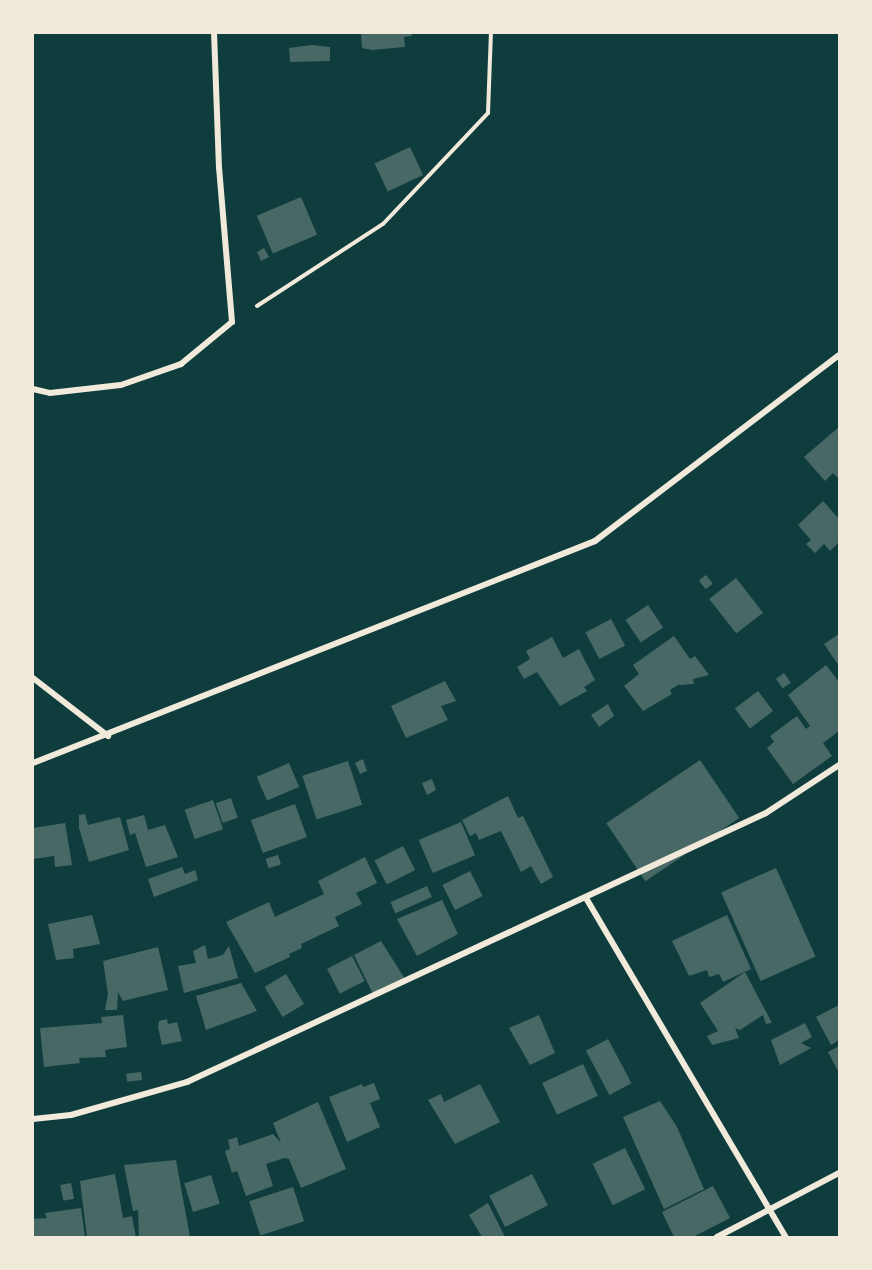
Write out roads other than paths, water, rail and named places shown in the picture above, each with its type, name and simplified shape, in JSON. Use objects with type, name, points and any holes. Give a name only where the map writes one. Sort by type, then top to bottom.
[{"type":"street","points":[[33,389],[50,393],[121,385],[181,364],[232,322],[219,168],[214,33]]},
{"type":"street","points":[[33,763],[108,736],[595,541],[839,355]]},
{"type":"street","points":[[33,678],[108,736]]},
{"type":"street","points":[[33,1119],[71,1115],[187,1082],[766,813],[839,765]]},
{"type":"street","points":[[586,898],[786,1237]]},
{"type":"street","points":[[717,1237],[771,1211],[839,1173]]}]
